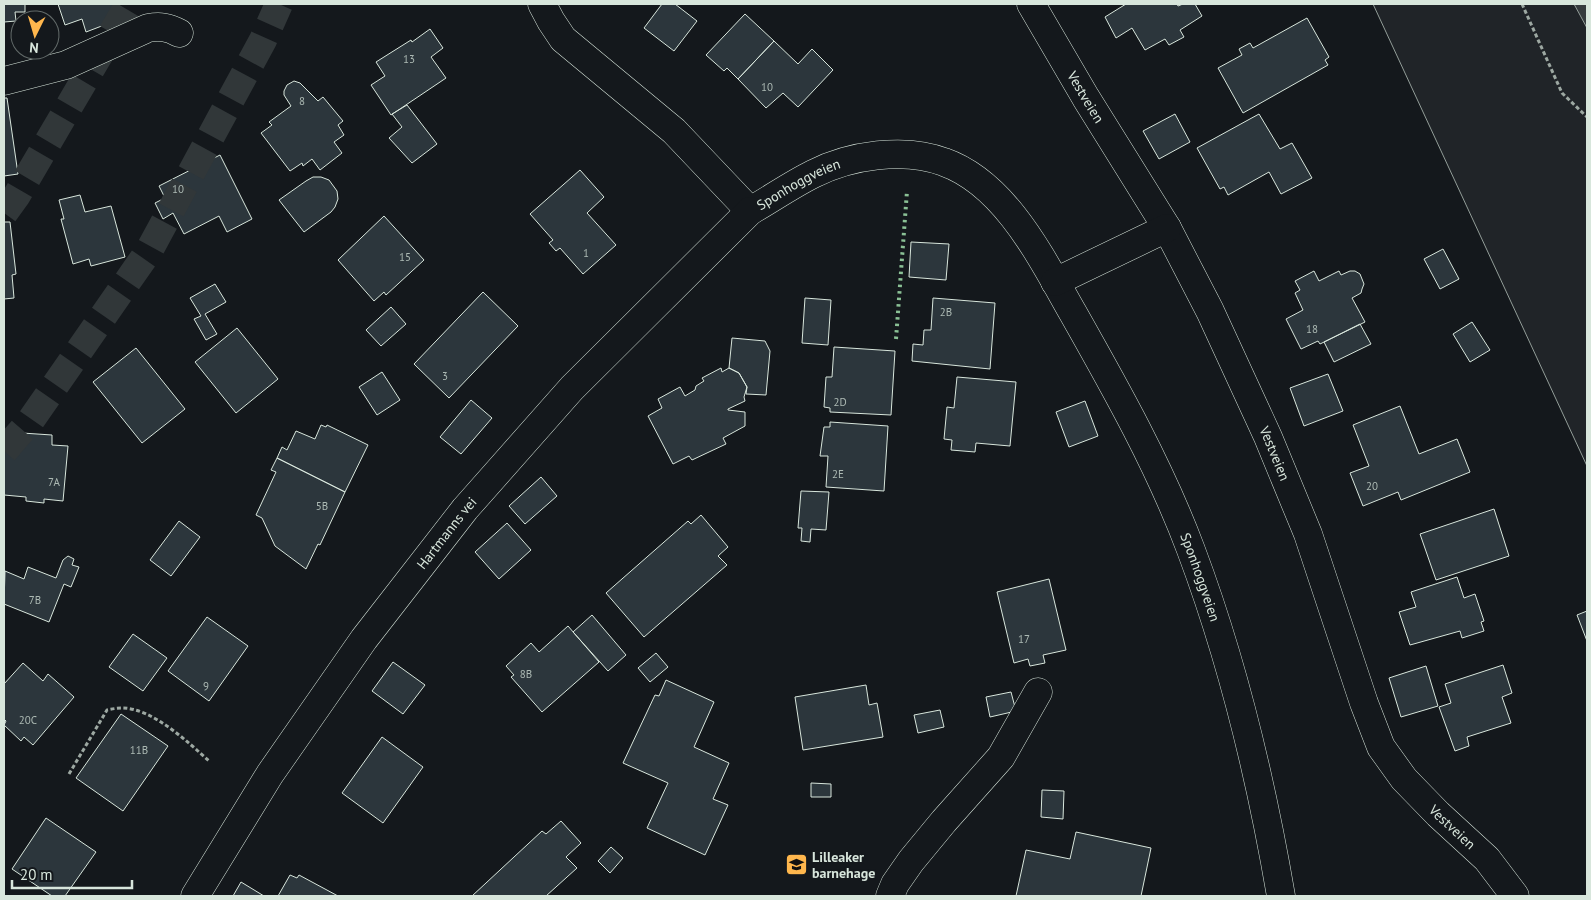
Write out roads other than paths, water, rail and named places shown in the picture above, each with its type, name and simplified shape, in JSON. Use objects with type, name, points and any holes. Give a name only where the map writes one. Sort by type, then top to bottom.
[{"type":"street","name":"Sponhoggveien","points":[[542,4],[551,22],[563,39],[674,131],[750,211],[814,173],[846,162],[886,154],[916,154],[944,162],[971,174],[995,195],[1023,229],[1056,282],[1116,390],[1191,548],[1227,654],[1253,756],[1281,896]]},
{"type":"street","name":"Vestveien","points":[[1031,4],[1086,98],[1167,228],[1210,311],[1268,437],[1308,534],[1364,703],[1381,748],[1404,779],[1438,814],[1487,859],[1515,896]]},
{"type":"street","points":[[4,81],[66,65],[148,28],[159,26],[171,28],[179,33]]},
{"type":"street","name":"Hartmanns vei","points":[[195,896],[270,774],[364,639],[465,510],[572,388],[750,211]]},
{"type":"street","points":[[1056,282],[1167,228]]},
{"type":"street","points":[[890,896],[895,884],[911,861],[1000,757],[1038,692]]},
{"type":"tunnel","points":[[4,213],[17,195],[129,4]]},
{"type":"tunnel","points":[[4,451],[31,420],[150,249],[263,40],[279,4]]},
{"type":"place","name":"Lilleaker barnehage","points":[[796,865]]}]
